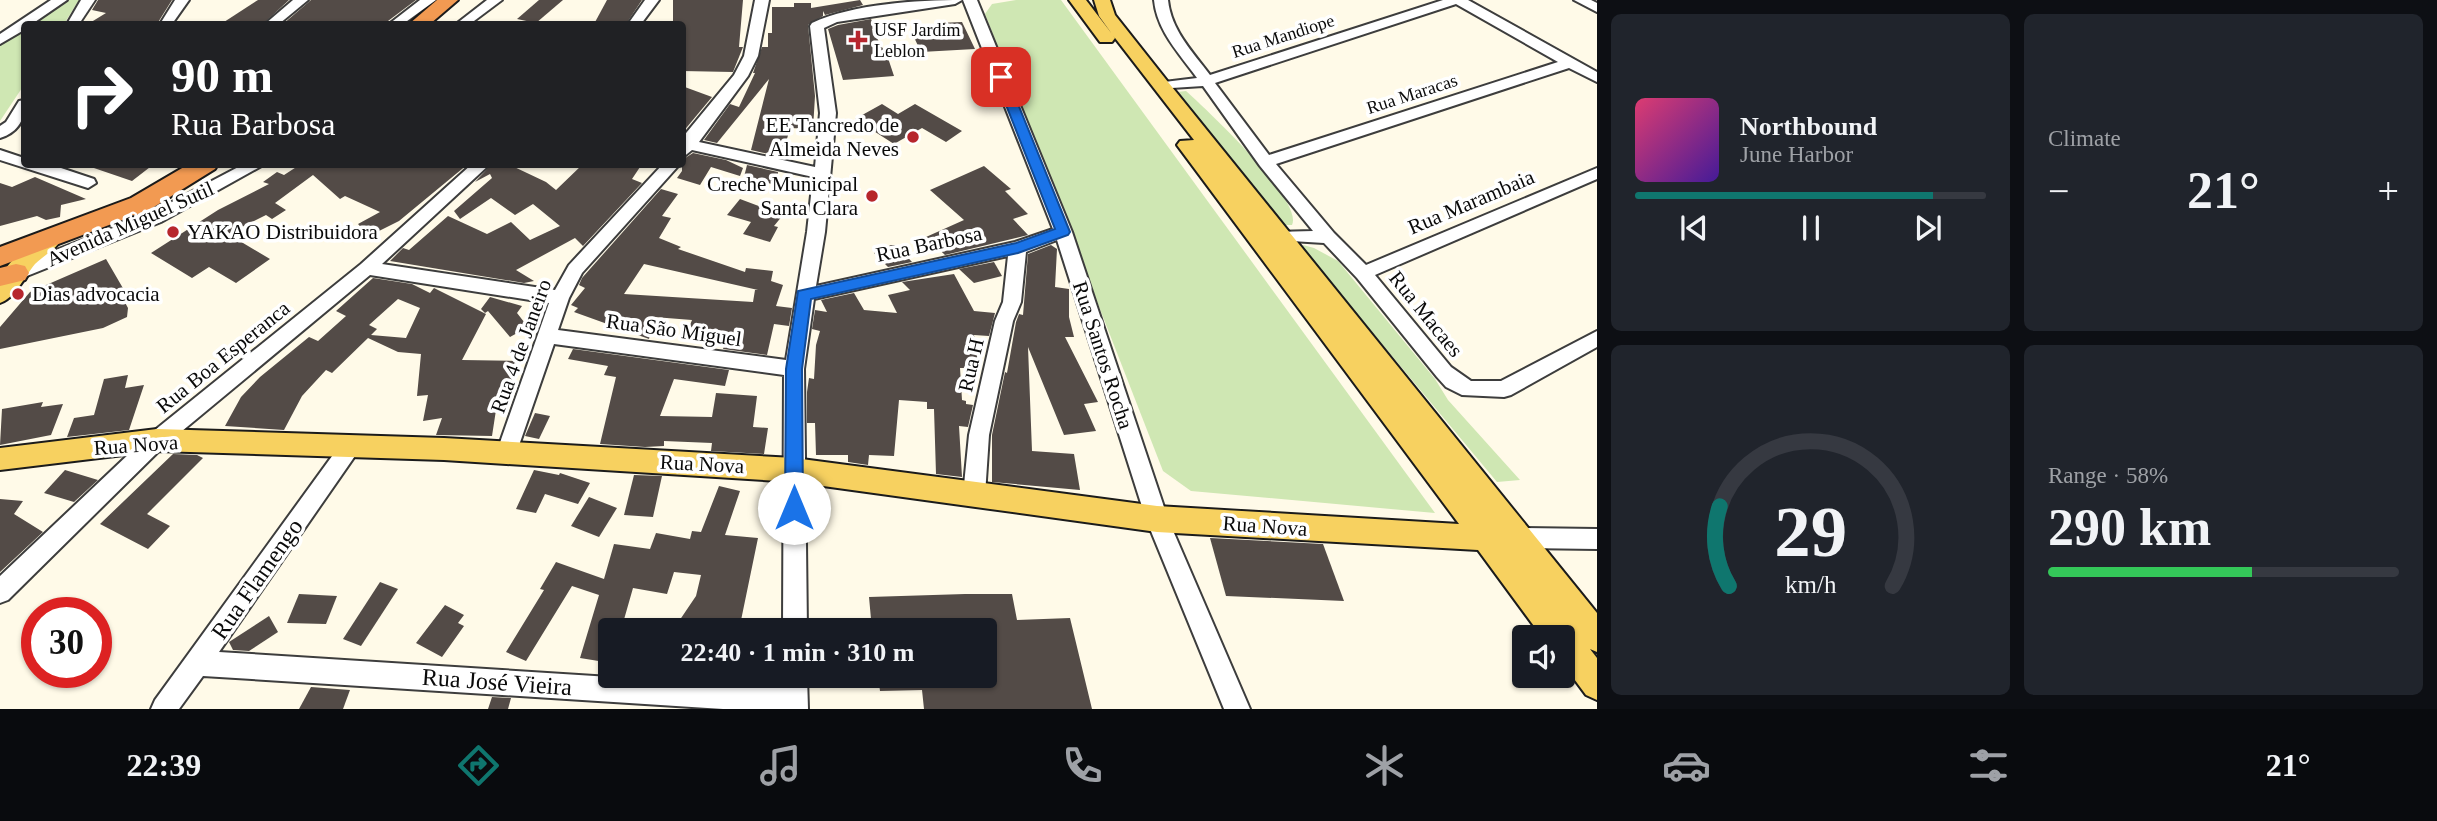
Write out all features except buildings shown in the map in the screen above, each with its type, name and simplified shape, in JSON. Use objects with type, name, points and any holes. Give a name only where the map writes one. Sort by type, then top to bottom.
[{"type":"highway","points":[[422,21],[449,0]]},
{"type":"highway","name":"Avenida Miguel Sutil","points":[[5,269],[50,240],[140,204],[200,168]]},
{"type":"main road","points":[[1077,0],[1552,625]]},
{"type":"main road","points":[[1102,0],[1107,16],[1161,86],[1597,637]]},
{"type":"main road","points":[[0,294],[5,269]]},
{"type":"main road","name":"Rua Nova","points":[[0,459],[157,440],[506,454],[794,470],[1157,519],[1437,537],[1519,538]]},
{"type":"main road","points":[[1575,655],[1597,684]]},
{"type":"street","points":[[28,21],[60,0]]},
{"type":"street","points":[[75,21],[88,0]]},
{"type":"street","points":[[168,21],[182,0]]},
{"type":"street","points":[[275,21],[301,0]]},
{"type":"street","points":[[399,21],[429,0]]},
{"type":"street","points":[[467,21],[495,0]]},
{"type":"street","points":[[636,21],[652,0]]},
{"type":"street","points":[[686,146],[741,76],[751,56],[762,0]]},
{"type":"street","points":[[795,618],[794,369],[816,232],[828,113],[818,24],[834,18],[955,0]]},
{"type":"street","name":"Rua Santos Rocha","points":[[970,0],[1063,232],[1157,519],[1237,709]]},
{"type":"street","name":"Rua Macaes","points":[[1164,0],[1163,19],[1266,162],[1452,381],[1483,391],[1504,389],[1597,338]]},
{"type":"street","points":[[1457,0],[1597,79]]},
{"type":"street","name":"Rua Mandiope","points":[[1161,86],[1206,81],[1457,0]]},
{"type":"street","points":[[1581,0],[1597,8]]},
{"type":"street","points":[[0,40],[21,26]]},
{"type":"street","name":"Rua Maracas","points":[[1266,162],[1570,63]]},
{"type":"street","points":[[12,125],[21,109]]},
{"type":"street","points":[[686,147],[822,174]]},
{"type":"street","points":[[0,155],[21,162]]},
{"type":"street","points":[[42,168],[88,183]]},
{"type":"street","name":"Avenida Miguel Sutil","points":[[5,269],[155,218],[249,168]]},
{"type":"street","name":"Rua Boa Esperanca","points":[[0,592],[157,440],[367,268],[478,168]]},
{"type":"street","name":"Rua 4 de Janeiro","points":[[506,454],[560,298],[575,270],[668,168]]},
{"type":"street","name":"Rua Marambaia","points":[[1363,273],[1597,173]]},
{"type":"street","name":"Rua Barbosa","points":[[804,295],[1018,248],[1063,232]]},
{"type":"street","points":[[1281,236],[1328,237]]},
{"type":"street","name":"Rua H","points":[[974,495],[979,435],[1004,321],[1012,302],[1018,248]]},
{"type":"street","points":[[367,268],[560,298]]},
{"type":"street","name":"Rua São Miguel","points":[[547,336],[794,369]]},
{"type":"street","name":"Rua Flamengo","points":[[163,709],[349,447]]},
{"type":"street","points":[[1519,538],[1597,539]]},
{"type":"street","name":"Rua José Vieira","points":[[198,663],[795,705]]},
{"type":"green space","points":[[68,0],[79,0],[66,21],[36,21]]},
{"type":"green space","points":[[1016,0],[1061,0],[1435,513],[1191,491],[1163,471],[985,14],[992,4]]},
{"type":"green space","points":[[21,31],[21,90],[0,121],[0,45]]},
{"type":"green space","points":[[1186,91],[1269,177],[1292,213],[1292,225],[1283,225],[1177,92]]},
{"type":"green space","points":[[1303,245],[1338,261],[1435,379],[1448,400],[1520,480],[1497,482],[1302,248]]},
{"type":"place","name":"USF Jardim Leblon","points":[[858,40]]},
{"type":"place","name":"EE Tancredo de Almeida Neves","points":[[913,137]]},
{"type":"place","name":"Creche Municipal Santa Clara","points":[[872,196]]},
{"type":"place","name":"YAKAO Distribuidora","points":[[173,232]]},
{"type":"place","name":"Dias advocacia","points":[[18,294]]},
{"type":"route","points":[[794,508],[794,369],[804,295],[1018,248],[1063,232],[1001,77]]}]
